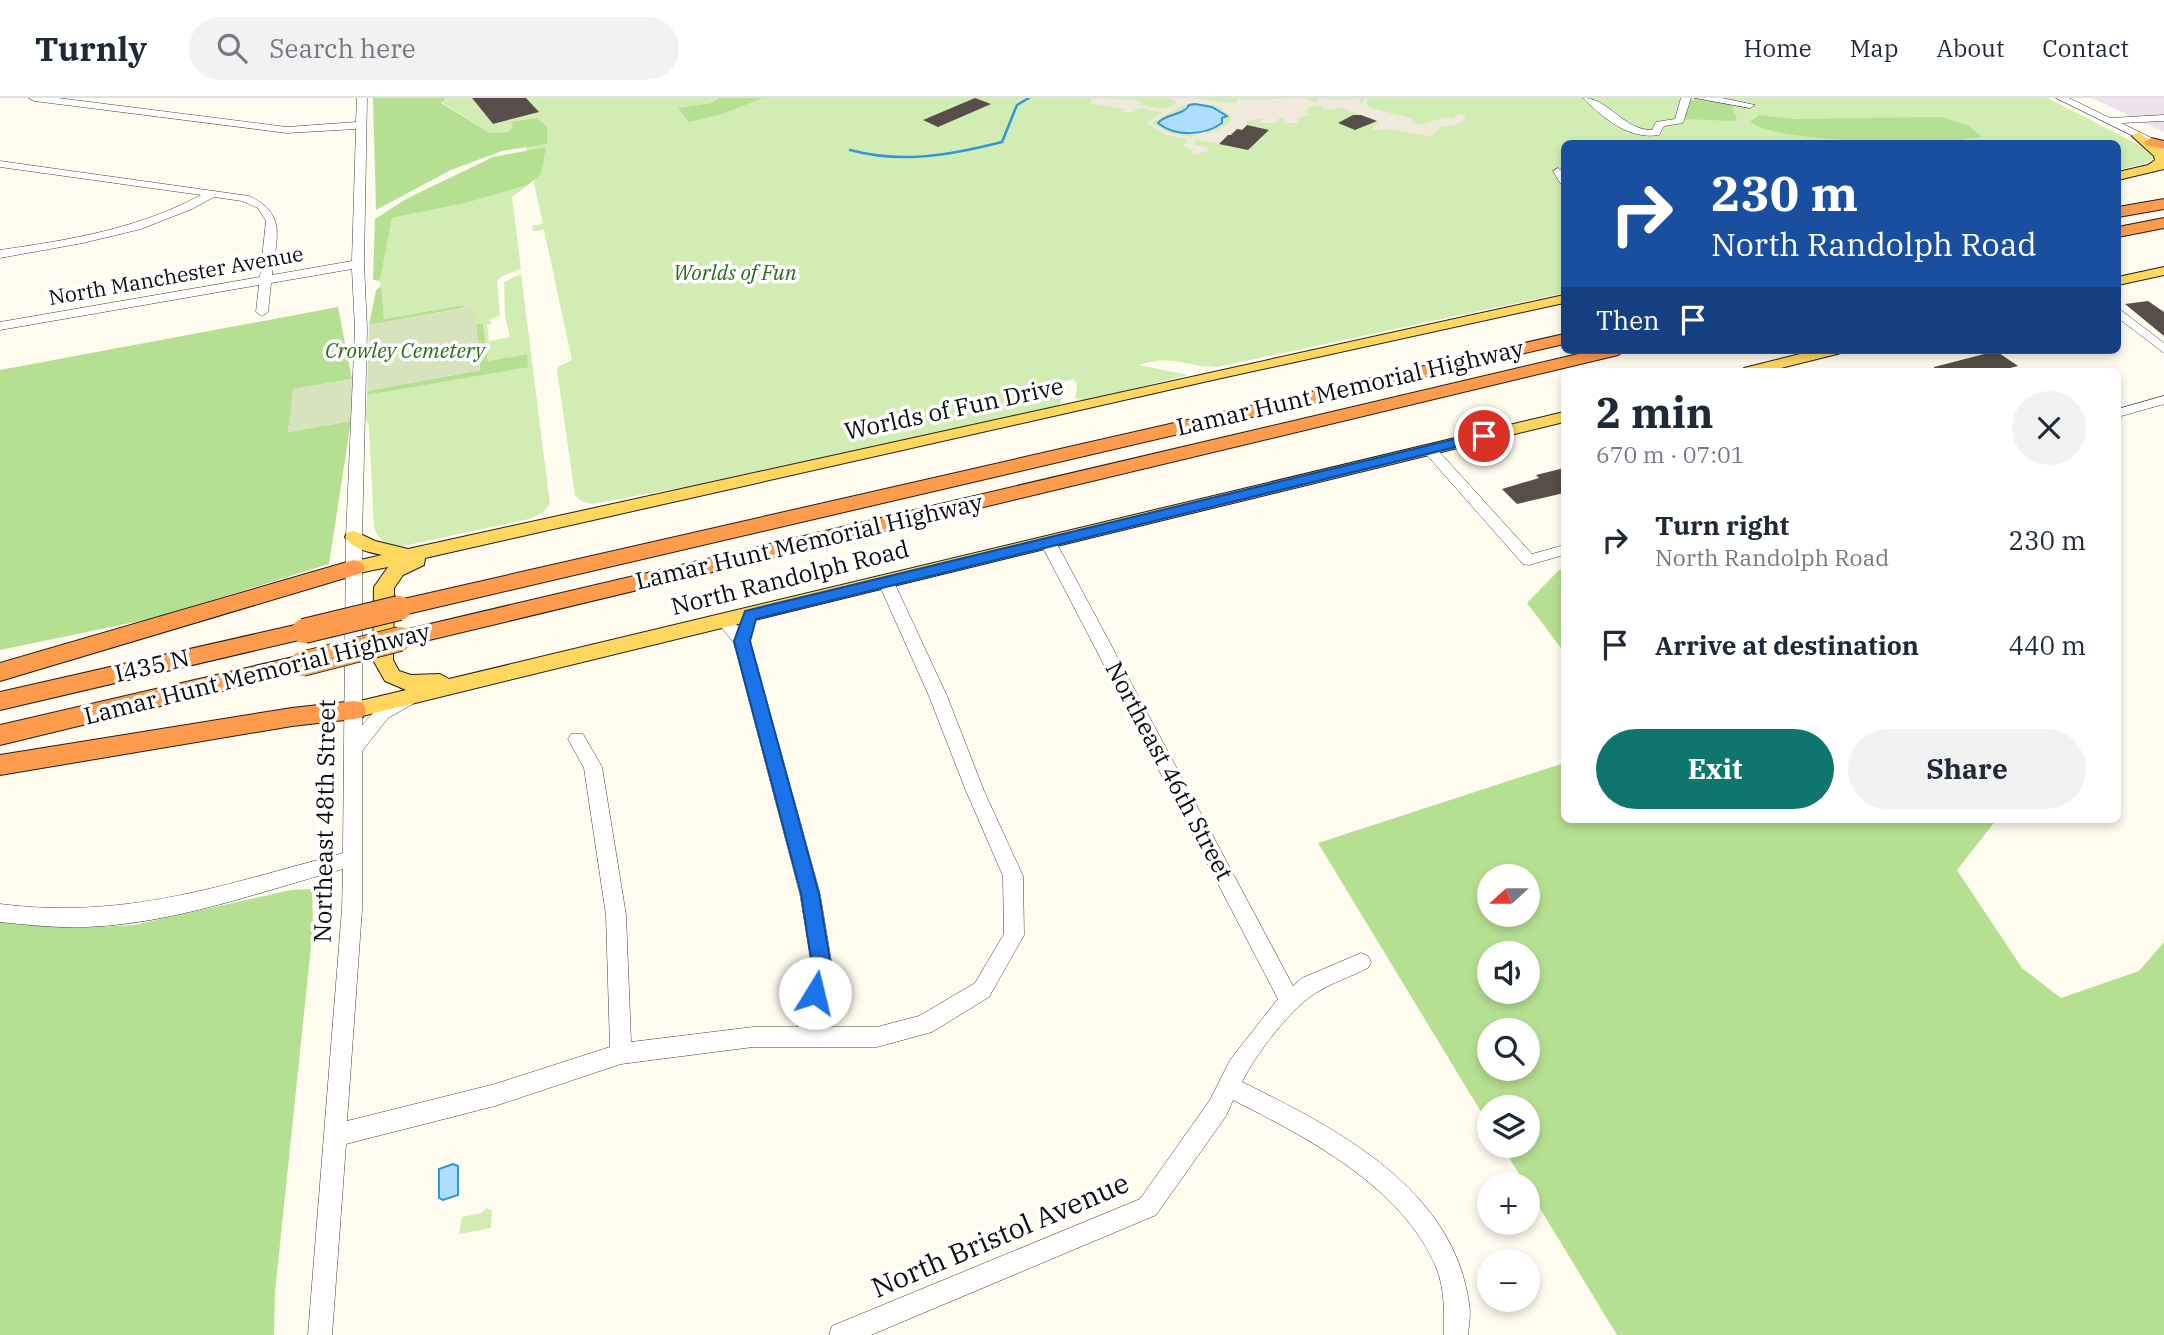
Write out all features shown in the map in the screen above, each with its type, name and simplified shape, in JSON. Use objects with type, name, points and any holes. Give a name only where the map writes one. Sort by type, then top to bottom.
[{"type":"highway","points":[[2121,211],[2164,204]]},
{"type":"highway","points":[[2121,231],[2164,223]]},
{"type":"highway","name":"Lamar Hunt Memorial Highway","points":[[304,631],[1561,340]]},
{"type":"highway","name":"Lamar Hunt Memorial Highway","points":[[0,735],[1601,354]]},
{"type":"highway","points":[[0,671],[354,568]]},
{"type":"highway","name":"I435 N","points":[[0,701],[304,631]]},
{"type":"highway","points":[[0,765],[292,717],[354,710]]},
{"type":"main road","points":[[2121,176],[2160,168],[2162,161],[2154,143]]},
{"type":"main road","points":[[2121,280],[2164,271]]},
{"type":"main road","name":"Worlds of Fun Drive","points":[[354,568],[465,541],[1561,300]]},
{"type":"main road","points":[[1762,368],[1819,354]]},
{"type":"main road","name":"North Randolph Road","points":[[354,710],[1561,417]]},
{"type":"main road","points":[[354,537],[369,547],[407,555]]},
{"type":"main road","points":[[465,541],[414,562],[389,578],[384,587],[383,660],[392,676],[409,682],[492,677]]},
{"type":"street","points":[[34,98],[287,130],[361,125]]},
{"type":"street","name":"Northeast 48th Street","points":[[320,1335],[352,909],[350,859],[355,748],[354,537],[361,329],[358,264],[362,98]]},
{"type":"street","points":[[1588,98],[1623,128],[1655,132],[1664,140]]},
{"type":"street","points":[[1655,132],[1660,124],[1679,121],[1686,98]]},
{"type":"street","points":[[1700,98],[1750,105]]},
{"type":"street","points":[[2061,98],[2154,143]]},
{"type":"street","points":[[2108,121],[2164,118]]},
{"type":"street","points":[[0,164],[245,198],[262,206],[271,218],[262,312]]},
{"type":"street","points":[[0,173],[13,165]]},
{"type":"street","points":[[0,254],[81,241],[132,229],[189,208],[213,193]]},
{"type":"street","name":"North Manchester Avenue","points":[[0,326],[358,264]]},
{"type":"street","points":[[2121,314],[2164,349]]},
{"type":"street","points":[[2121,412],[2164,400]]},
{"type":"street","points":[[1430,450],[1529,561],[1561,551]]},
{"type":"street","name":"Northeast 46th Street","points":[[1048,542],[1290,1001]]},
{"type":"street","points":[[333,1136],[495,1095],[621,1055],[753,1037],[877,1037],[924,1025],[982,990],[1014,935],[1013,876],[975,791],[938,696],[886,582]]},
{"type":"street","points":[[742,641],[750,615]]},
{"type":"street","points":[[724,621],[742,641],[810,894],[822,966],[806,1037]]},
{"type":"street","points":[[355,748],[382,713],[408,699]]},
{"type":"street","points":[[577,739],[593,767],[616,915],[621,1055]]},
{"type":"street","points":[[0,913],[42,918],[125,914],[168,907],[350,859]]},
{"type":"street","name":"North Bristol Avenue","points":[[841,1335],[1148,1207],[1218,1108],[1228,1086],[1256,1041],[1290,1001],[1309,985],[1361,962]]},
{"type":"street","points":[[1228,1086],[1295,1119],[1363,1166],[1397,1193],[1419,1217],[1439,1246],[1450,1272],[1457,1303],[1456,1335]]},
{"type":"shaded area","points":[[1092,98],[1136,100],[1142,105],[1164,109],[1176,104],[1175,100],[1169,98],[1236,103],[1238,98],[1303,98],[1315,102],[1318,101],[1317,98],[1360,98],[1359,102],[1363,104],[1364,98],[1367,98],[1366,104],[1370,108],[1410,118],[1417,124],[1445,117],[1452,119],[1460,114],[1466,116],[1462,123],[1440,127],[1435,134],[1429,136],[1386,129],[1373,130],[1370,129],[1375,128],[1372,126],[1381,124],[1342,108],[1324,110],[1322,106],[1309,107],[1304,112],[1309,115],[1297,118],[1299,123],[1285,123],[1283,118],[1277,119],[1277,123],[1261,123],[1260,120],[1266,119],[1255,119],[1246,122],[1247,125],[1243,129],[1236,128],[1219,144],[1196,139],[1194,145],[1209,147],[1207,151],[1196,155],[1190,153],[1195,148],[1191,150],[1183,146],[1188,139],[1166,135],[1146,123],[1163,112],[1139,108],[1131,113],[1122,111],[1127,109],[1091,104]],"holes":[[[1194,103],[1219,106],[1231,118],[1230,123],[1208,134],[1200,128],[1190,131],[1196,136],[1190,137],[1169,133],[1151,123],[1181,106]]]},
{"type":"shaded area","points":[[2092,98],[2164,98],[2164,132]]},
{"type":"green space","points":[[373,98],[446,98],[441,103],[490,133],[508,132],[513,127],[511,122],[537,118],[547,127],[547,144],[502,151],[451,170],[376,210]]},
{"type":"green space","name":"Worlds of Fun","points":[[446,98],[472,98],[493,124],[520,117],[516,98],[2048,98],[2139,145],[2154,158],[2143,164],[2121,169],[2121,140],[1561,140],[1561,294],[1217,367],[1170,361],[1151,362],[1139,365],[1188,375],[1084,401],[1075,398],[1077,386],[1074,379],[1061,382],[1061,403],[1056,407],[690,486],[592,504],[581,501],[575,495],[557,370],[559,366],[572,360],[544,230],[533,231],[532,226],[543,224],[520,120],[508,132],[490,133],[441,102]]},
{"type":"green space","points":[[719,98],[763,98],[722,114],[689,122],[678,108],[712,103]]},
{"type":"green space","points":[[1698,99],[1731,105],[1737,118],[1734,121],[1683,119],[1690,101]]},
{"type":"green space","points":[[1759,115],[1794,119],[1942,117],[1969,126],[1982,137],[1960,140],[1851,140],[1783,133],[1750,122]]},
{"type":"green space","points":[[546,147],[541,174],[528,185],[466,203],[392,218],[380,281],[373,280],[375,219],[406,199],[493,157]]},
{"type":"green space","points":[[528,185],[512,197],[521,269],[502,276],[497,281],[500,315],[490,320],[491,324],[487,325],[489,341],[510,337],[505,316],[504,282],[521,274],[550,504],[542,513],[529,519],[403,546],[388,544],[381,540],[374,527],[369,426],[366,420],[367,395],[528,366],[526,354],[488,361],[483,324],[476,324],[475,306],[463,308],[462,305],[384,319],[380,281],[392,218],[466,203]]},
{"type":"green space","points":[[381,286],[384,319],[463,305],[463,308],[369,325],[376,290]]},
{"type":"green space","name":"Crowley Cemetery","points":[[475,306],[480,370],[367,391],[369,325]]},
{"type":"green space","points":[[338,307],[352,379],[294,389],[288,432],[351,421],[329,564],[154,618],[0,650],[0,370]]},
{"type":"green space","points":[[476,324],[483,324],[488,361],[527,354],[528,367],[367,395],[367,391],[480,370]]},
{"type":"green space","points":[[352,379],[351,421],[288,432],[293,389]]},
{"type":"green space","points":[[1561,569],[1561,648],[1527,603]]},
{"type":"green space","points":[[1561,764],[1561,823],[1994,823],[1957,870],[2022,968],[2061,998],[2139,971],[2164,942],[2164,1335],[1617,1335],[1540,1208],[1540,1172],[1518,1172],[1509,1158],[1540,1158],[1540,1095],[1477,1095],[1477,1105],[1318,843]]},
{"type":"green space","points":[[312,889],[313,927],[275,1292],[274,1335],[0,1335],[0,922],[77,928],[134,925],[291,890]]},
{"type":"green space","points":[[486,1208],[492,1211],[491,1228],[459,1234],[462,1217],[482,1213]]},
{"type":"water","points":[[1189,105],[1212,107],[1227,116],[1215,127],[1190,133],[1173,131],[1158,123],[1183,111]]},
{"type":"water","points":[[453,1164],[458,1166],[458,1195],[443,1200],[439,1198],[439,1169]]},
{"type":"building","points":[[472,98],[526,98],[539,112],[493,124]]},
{"type":"building","points":[[975,98],[991,104],[938,127],[923,120]]},
{"type":"building","points":[[1353,115],[1377,121],[1355,130],[1338,123]]},
{"type":"building","points":[[1247,125],[1269,130],[1248,150],[1219,144],[1228,135]]},
{"type":"building","points":[[2148,301],[2164,312],[2164,336],[2125,304]]},
{"type":"building","points":[[1984,354],[2000,354],[2018,366],[2010,368],[1934,367]]},
{"type":"building","points":[[1561,469],[1561,494],[1517,504],[1502,489],[1539,478],[1536,475]]},
{"type":"waterway","points":[[850,150],[907,157],[964,151],[1002,142],[1017,105],[1029,98]]},
{"type":"route","points":[[815,993],[822,966],[810,894],[742,641],[750,615],[1484,436]]}]
